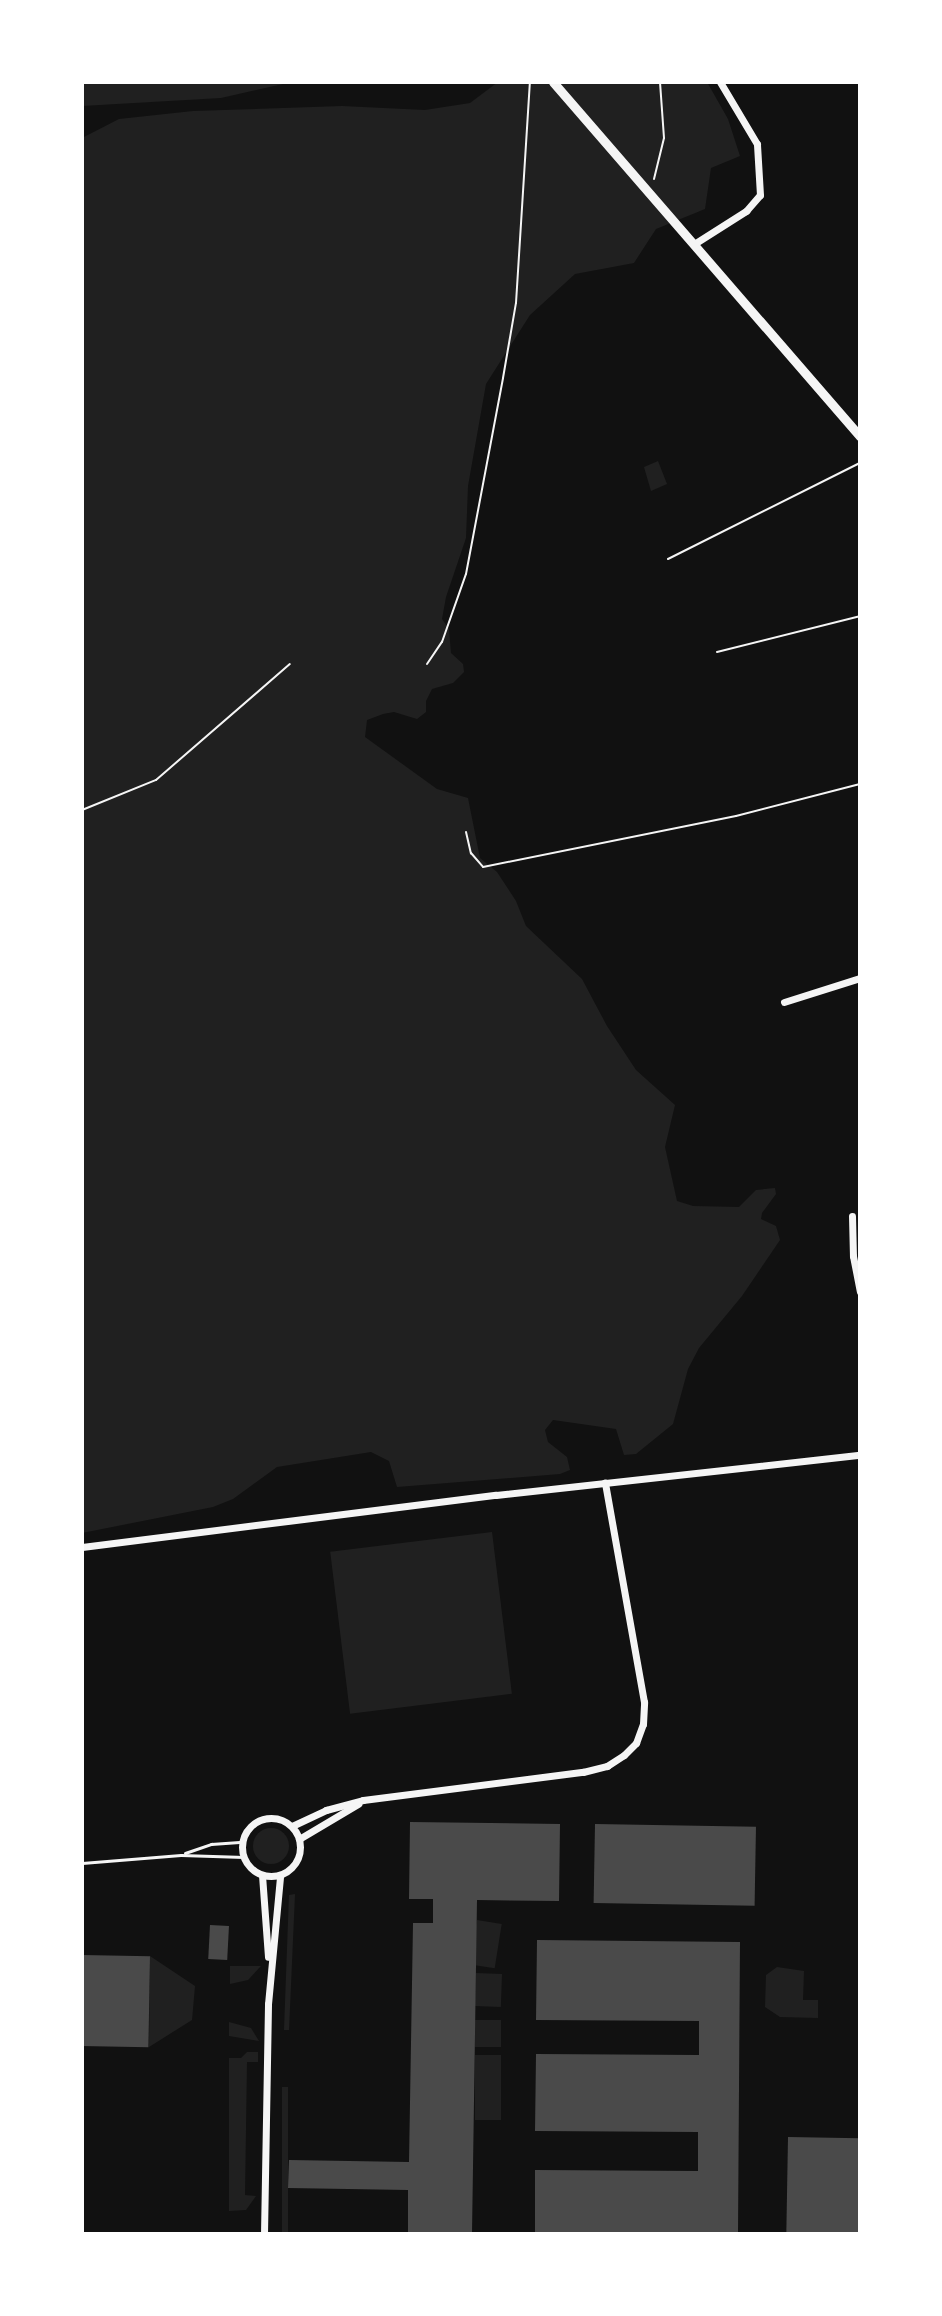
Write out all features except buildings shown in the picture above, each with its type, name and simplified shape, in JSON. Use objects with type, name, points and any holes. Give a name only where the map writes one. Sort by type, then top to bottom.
[{"type":"street","points":[[553,82],[860,436]]},
{"type":"street","points":[[694,244],[746,211],[760,195],[757,144],[720,82]]},
{"type":"street","points":[[791,1013],[786,1001],[860,978]]},
{"type":"street","points":[[852,1216],[853,1256],[860,1291]]},
{"type":"street","points":[[82,1547],[605,1482],[860,1455]]},
{"type":"street","points":[[292,1826],[326,1810],[363,1800],[583,1772],[613,1763],[636,1743],[643,1724],[644,1702],[605,1482]]},
{"type":"street","points":[[299,1839],[363,1800]]},
{"type":"street","points":[[280,1819],[292,1826],[299,1839],[299,1857],[288,1872],[280,1876],[262,1875],[251,1868],[244,1857],[246,1833],[260,1820],[280,1819]]},
{"type":"street","points":[[262,1875],[270,1971]]},
{"type":"street","points":[[264,2234],[270,1971],[280,1876]]},
{"type":"lane","points":[[181,1855],[211,1844],[243,1842]]},
{"type":"lane","points":[[82,1863],[181,1855],[244,1857]]},
{"type":"path","points":[[427,664],[442,642],[466,574],[503,378],[516,303],[530,82]]},
{"type":"path","points":[[649,192],[664,138],[660,82]]},
{"type":"path","points":[[668,559],[860,463]]},
{"type":"path","points":[[717,652],[860,616]]},
{"type":"path","points":[[82,810],[156,780],[290,664]]},
{"type":"path","points":[[466,832],[471,853],[483,867],[736,816],[860,784]]},
{"type":"shaded area","points":[[82,82],[292,82],[221,98],[82,106]]},
{"type":"shaded area","points":[[498,82],[707,82],[728,119],[740,156],[711,168],[705,209],[656,229],[634,263],[575,274],[530,315],[486,384],[468,486],[466,538],[446,597],[442,619],[449,629],[451,653],[463,664],[464,672],[453,683],[432,689],[426,701],[426,712],[417,719],[394,712],[383,714],[367,720],[365,737],[437,789],[468,798],[480,858],[497,872],[516,901],[526,926],[582,979],[607,1026],[636,1070],[675,1105],[665,1147],[677,1201],[693,1206],[739,1207],[756,1190],[775,1188],[776,1194],[761,1219],[776,1226],[780,1240],[742,1296],[699,1348],[688,1369],[673,1424],[636,1454],[624,1455],[616,1429],[553,1420],[545,1430],[548,1442],[567,1457],[570,1470],[560,1474],[397,1487],[389,1461],[371,1452],[277,1467],[233,1499],[213,1507],[82,1533],[82,138],[119,119],[193,111],[342,106],[425,110],[470,103]]},
{"type":"shaded area","points":[[658,461],[667,484],[651,491],[644,467]]},
{"type":"shaded area","points":[[492,1532],[512,1694],[350,1714],[330,1552]]},
{"type":"shaded area","points":[[271,1828],[284,1833],[289,1846],[284,1859],[271,1864],[258,1859],[253,1846],[258,1833]]},
{"type":"shaded area","points":[[295,1894],[289,2030],[284,2030],[289,1895]]},
{"type":"shaded area","points":[[477,1920],[502,1924],[495,1968],[470,1964]]},
{"type":"shaded area","points":[[150,1956],[195,1986],[192,2020],[149,2047]]},
{"type":"shaded area","points":[[230,1966],[261,1966],[248,1980],[230,1984]]},
{"type":"shaded area","points":[[777,1967],[804,1971],[803,2000],[818,2000],[818,2018],[780,2017],[765,2007],[766,1975]]},
{"type":"shaded area","points":[[476,1973],[502,1974],[501,2007],[475,2006]]},
{"type":"shaded area","points":[[475,2020],[501,2020],[501,2047],[475,2047]]},
{"type":"shaded area","points":[[229,2022],[251,2028],[259,2041],[229,2036]]},
{"type":"shaded area","points":[[247,2052],[258,2052],[258,2062],[247,2062],[245,2195],[256,2196],[246,2210],[229,2211],[229,2058],[241,2058]]},
{"type":"shaded area","points":[[475,2055],[501,2055],[501,2120],[475,2120]]},
{"type":"shaded area","points":[[282,2087],[288,2087],[288,2234],[282,2234]]}]
